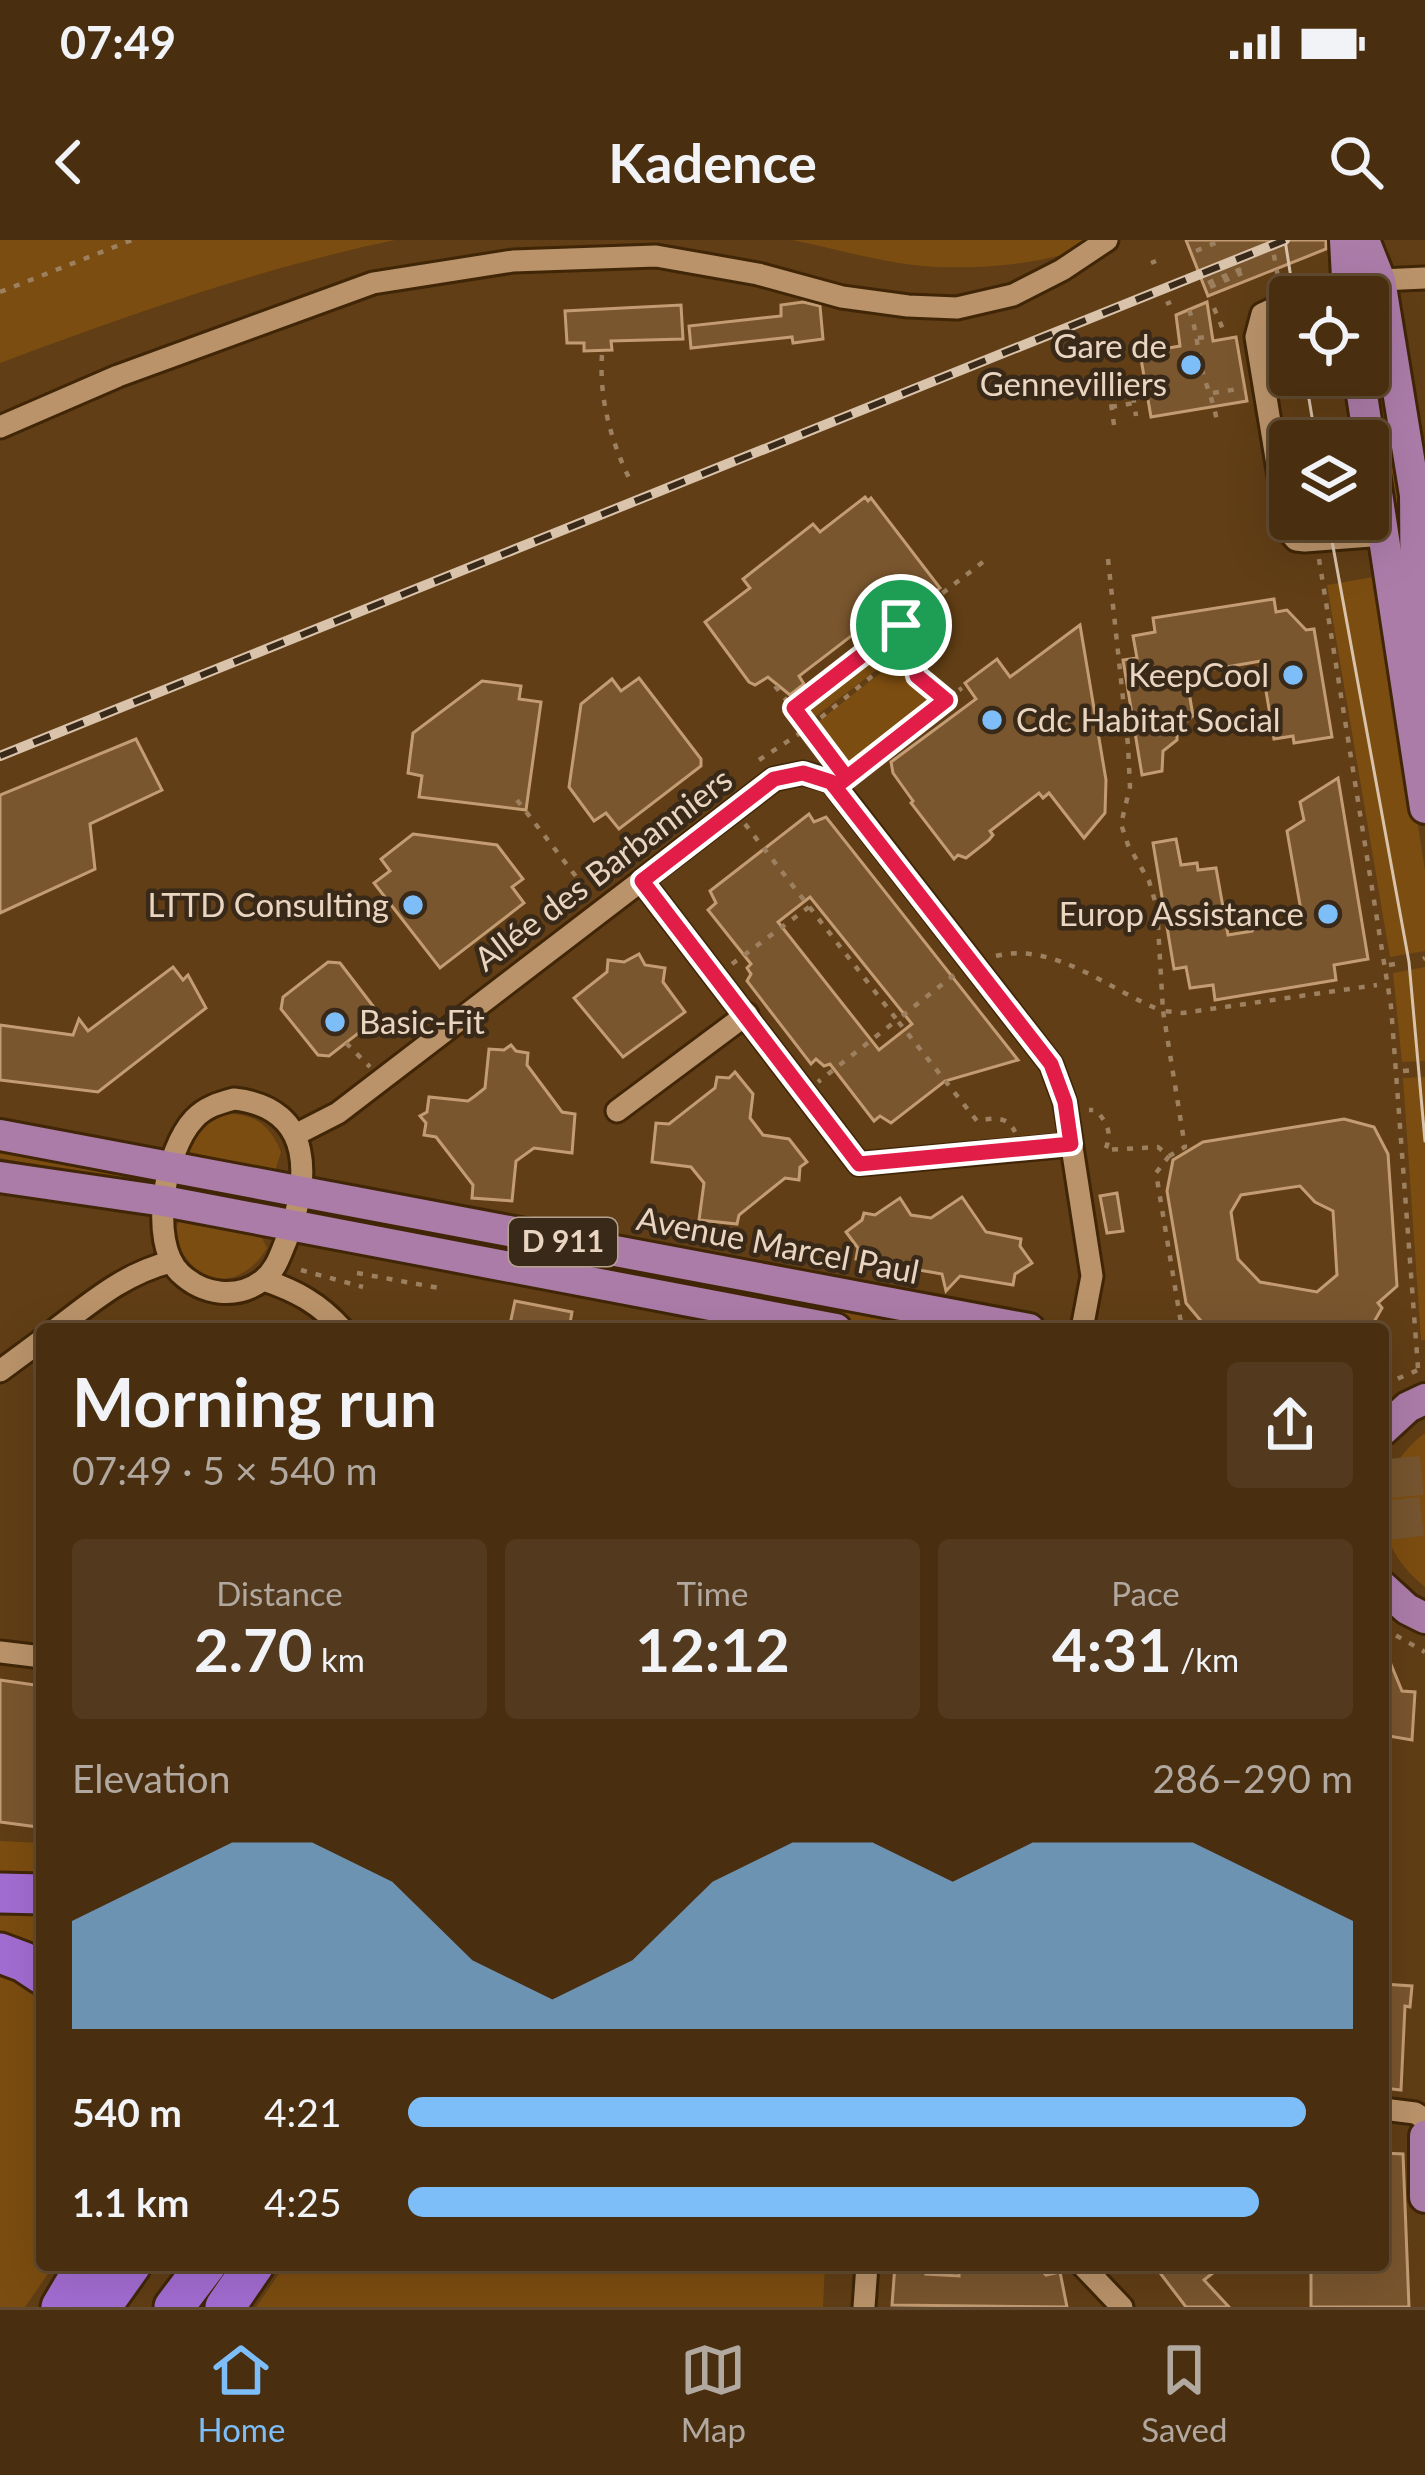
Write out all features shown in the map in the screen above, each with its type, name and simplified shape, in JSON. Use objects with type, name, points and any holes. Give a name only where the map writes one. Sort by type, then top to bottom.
[{"type":"highway","points":[[0,1893],[36,1894]]},
{"type":"highway","points":[[0,1953],[36,1971]]},
{"type":"highway","points":[[61,2307],[82,2271]]},
{"type":"highway","points":[[101,2307],[127,2271]]},
{"type":"highway","points":[[174,2307],[201,2271]]},
{"type":"highway","points":[[225,2307],[250,2271]]},
{"type":"main road","points":[[1345,240],[1346,276]]},
{"type":"main road","points":[[1364,240],[1378,276]]},
{"type":"main road","points":[[1389,334],[1422,530],[1425,695]]},
{"type":"main road","points":[[1389,535],[1422,530]]},
{"type":"main road","points":[[1385,540],[1425,808]]},
{"type":"main road","name":"Avenue Marcel Paul","points":[[0,1135],[997,1323]]},
{"type":"main road","name":"D 911","points":[[0,1177],[164,1201],[804,1323]]},
{"type":"main road","points":[[1389,1592],[1425,1618]]},
{"type":"main road","points":[[1425,2136],[1425,2197]]},
{"type":"street","points":[[0,427],[118,376],[374,283],[397,279],[513,261],[656,256],[758,274],[842,297],[957,308],[1012,295],[1107,240]]},
{"type":"street","points":[[1389,280],[1425,278]]},
{"type":"street","points":[[1269,311],[1262,314],[1256,337],[1285,525],[1296,540],[1339,540]]},
{"type":"street","name":"Allée des Barbanniers","points":[[295,1136],[338,1114],[774,779],[803,773],[841,782]]},
{"type":"street","points":[[841,782],[1051,1064],[1066,1109],[1092,1276],[1083,1323]]},
{"type":"street","points":[[642,881],[859,1164],[1071,1144]]},
{"type":"street","points":[[617,1111],[747,1014]]},
{"type":"street","points":[[234,1099],[257,1102],[280,1115],[295,1136],[302,1157],[302,1192],[276,1265],[263,1280],[237,1293],[212,1292],[189,1281],[170,1262],[164,1235],[170,1166],[184,1132],[213,1105],[234,1099]]},
{"type":"street","points":[[64,1323],[137,1270],[170,1262]]},
{"type":"street","points":[[263,1280],[322,1306],[337,1323]]},
{"type":"street","points":[[0,1372],[36,1345]]},
{"type":"street","points":[[0,1652],[36,1656]]},
{"type":"street","points":[[1389,2110],[1414,2113],[1425,2120]]},
{"type":"street","points":[[864,2307],[867,2271]]},
{"type":"street","points":[[1088,2271],[1122,2307]]},
{"type":"path","points":[[0,292],[132,240]]},
{"type":"path","points":[[1196,250],[1222,240]]},
{"type":"path","points":[[1270,240],[1282,276]]},
{"type":"path","points":[[1209,285],[1241,271]]},
{"type":"path","points":[[1214,308],[1226,334]]},
{"type":"path","points":[[1189,310],[1217,423]]},
{"type":"path","points":[[1198,338],[1212,336]]},
{"type":"path","points":[[602,356],[607,416],[630,480]]},
{"type":"path","points":[[1130,382],[1136,416]]},
{"type":"path","points":[[1213,393],[1238,389]]},
{"type":"path","points":[[1114,425],[1110,396],[1132,392]]},
{"type":"path","points":[[1112,407],[1134,403]]},
{"type":"path","points":[[1316,542],[1391,1006],[1422,1367],[1389,1378]]},
{"type":"path","points":[[1108,559],[1128,745],[1130,787],[1121,824],[1149,880],[1157,908],[1163,1011],[1185,1147],[1168,1156],[1156,1173],[1181,1323]]},
{"type":"path","points":[[794,708],[983,562]]},
{"type":"path","points":[[892,660],[901,625]]},
{"type":"path","points":[[759,760],[808,728],[912,646],[917,676],[946,700]]},
{"type":"path","points":[[776,686],[841,782],[962,688]]},
{"type":"path","points":[[517,800],[604,910]]},
{"type":"path","points":[[734,810],[897,1020],[804,1093]]},
{"type":"path","points":[[717,976],[809,907]]},
{"type":"path","points":[[1389,965],[1401,963]]},
{"type":"path","points":[[1163,1011],[1377,985]]},
{"type":"path","points":[[346,1043],[382,1080]]},
{"type":"path","points":[[1403,1071],[1413,1070]]},
{"type":"path","points":[[1066,1109],[1096,1110],[1107,1123],[1105,1150],[1158,1147],[1168,1156]]},
{"type":"path","points":[[355,1285],[358,1269],[440,1288]]},
{"type":"path","points":[[301,1270],[363,1287]]},
{"type":"path","points":[[1389,1631],[1425,1652]]},
{"type":"shaded area","points":[[0,240],[395,240],[195,294],[0,363]]},
{"type":"shaded area","points":[[792,240],[1099,240],[1034,261],[934,267]]},
{"type":"shaded area","points":[[1372,396],[1384,396],[1389,420],[1376,420]]},
{"type":"shaded area","points":[[1389,421],[1404,506],[1391,511],[1389,499]]},
{"type":"shaded area","points":[[1379,576],[1425,870],[1425,951],[1390,957],[1327,585]]},
{"type":"shaded area","points":[[896,634],[891,659],[811,720],[801,707]]},
{"type":"shaded area","points":[[911,649],[914,674],[938,696],[847,766],[814,725]]},
{"type":"shaded area","points":[[1425,967],[1425,1061],[1402,1062],[1393,973]]},
{"type":"shaded area","points":[[1425,1077],[1425,1340],[1421,1340],[1403,1078]]},
{"type":"shaded area","points":[[228,1114],[254,1119],[272,1135],[281,1152],[275,1171],[189,1152],[203,1128]]},
{"type":"shaded area","points":[[0,1148],[122,1173],[121,1181],[0,1158]]},
{"type":"shaded area","points":[[353,1216],[916,1323],[853,1323],[337,1223],[338,1217],[352,1220]]},
{"type":"shaded area","points":[[179,1221],[261,1236],[267,1248],[242,1273],[214,1278],[201,1273],[180,1249],[174,1231]]},
{"type":"shaded area","points":[[1425,1433],[1425,1587],[1407,1570],[1389,1538],[1389,1479],[1406,1450]]},
{"type":"shaded area","points":[[0,1841],[36,1843],[36,1882],[0,1879]]},
{"type":"shaded area","points":[[0,1905],[36,1907],[36,1955],[0,1939]]},
{"type":"shaded area","points":[[0,1974],[36,1995],[36,2271],[50,2271],[25,2307],[0,2307]]},
{"type":"shaded area","points":[[281,2271],[825,2271],[823,2307],[256,2307]]},
{"type":"building","points":[[1186,240],[1326,240],[1326,249],[1208,296]]},
{"type":"building","name":"Gare de Gennevilliers","points":[[1207,302],[1213,341],[1236,337],[1247,401],[1151,417],[1140,353],[1180,346],[1176,315]]},
{"type":"building","points":[[681,305],[683,339],[611,341],[612,350],[584,351],[584,343],[567,343],[565,311]]},
{"type":"building","points":[[781,305],[820,306],[823,339],[793,343],[792,337],[691,348],[689,326],[781,316]]},
{"type":"building","points":[[865,497],[871,498],[940,588],[908,613],[898,600],[799,676],[804,684],[790,695],[768,677],[755,685],[749,682],[705,622],[750,588],[743,579],[813,524],[820,532]]},
{"type":"building","points":[[1274,599],[1276,612],[1287,610],[1306,630],[1314,629],[1332,737],[1294,743],[1293,736],[1274,739],[1261,661],[1186,674],[1193,716],[1177,729],[1177,740],[1163,751],[1162,771],[1142,775],[1123,660],[1137,658],[1133,636],[1155,632],[1153,618]]},
{"type":"building","points":[[1080,625],[1106,780],[1105,813],[1084,838],[1049,793],[1043,798],[1039,793],[990,831],[989,840],[966,858],[958,855],[954,859],[911,803],[891,762],[976,699],[965,683],[997,659],[1010,677]]},
{"type":"building","points":[[639,678],[701,759],[701,766],[619,829],[606,813],[594,821],[569,787],[581,704],[612,679],[621,691]]},
{"type":"building","points":[[482,681],[521,686],[519,699],[541,702],[526,810],[419,797],[422,776],[408,773],[413,733]]},
{"type":"building","points":[[136,739],[162,790],[90,824],[95,869],[0,913],[0,795]]},
{"type":"building","points":[[1338,778],[1368,959],[1334,965],[1336,980],[1215,1000],[1213,985],[1190,988],[1186,967],[1174,969],[1153,843],[1176,839],[1181,865],[1216,868],[1228,935],[1252,931],[1263,917],[1279,927],[1303,922],[1287,831],[1304,820],[1300,802]]},
{"type":"building","points":[[809,814],[814,822],[826,817],[1018,1060],[945,1081],[891,1123],[880,1116],[874,1121],[830,1064],[824,1066],[816,1059],[811,1064],[747,981],[751,964],[708,910],[716,903],[710,891]],"holes":[[[810,897],[912,1024],[879,1050],[778,922]]]},
{"type":"building","points":[[413,834],[497,845],[523,879],[512,887],[524,903],[440,968],[374,883],[390,871],[381,859]]},
{"type":"building","points":[[639,954],[645,965],[665,968],[663,982],[685,1012],[623,1057],[574,998],[607,972],[608,960],[624,962]]},
{"type":"building","points":[[328,962],[340,963],[376,1010],[374,1021],[329,1056],[318,1055],[281,1009],[283,997]]},
{"type":"building","points":[[173,967],[183,980],[188,975],[206,1008],[98,1092],[0,1080],[0,1025],[73,1035],[79,1019],[88,1031]]},
{"type":"building","points":[[511,1045],[528,1053],[527,1065],[562,1112],[575,1114],[572,1153],[534,1148],[516,1161],[512,1201],[472,1198],[473,1185],[436,1137],[424,1135],[426,1123],[420,1116],[427,1112],[429,1097],[468,1101],[475,1096],[485,1088],[489,1049],[504,1050]]},
{"type":"building","points":[[735,1072],[753,1094],[750,1118],[763,1135],[789,1139],[807,1162],[800,1167],[799,1180],[785,1178],[739,1215],[737,1224],[699,1220],[704,1183],[691,1167],[652,1162],[656,1123],[669,1124],[715,1088],[717,1077],[729,1078]]},
{"type":"building","points":[[1344,1119],[1374,1127],[1388,1154],[1397,1286],[1378,1303],[1382,1308],[1373,1323],[1203,1323],[1186,1303],[1167,1191],[1173,1160],[1203,1142]],"holes":[[[1300,1186],[1315,1202],[1333,1211],[1337,1275],[1317,1292],[1260,1282],[1238,1259],[1231,1212],[1241,1195]]]},
{"type":"building","points":[[1117,1193],[1123,1231],[1107,1233],[1100,1196]]},
{"type":"building","points":[[962,1197],[986,1232],[1021,1239],[1020,1246],[1032,1263],[1015,1274],[1013,1285],[960,1276],[946,1291],[942,1274],[856,1259],[858,1248],[846,1232],[864,1213],[875,1215],[900,1198],[911,1215],[931,1218]]},
{"type":"building","points":[[515,1301],[572,1312],[570,1323],[510,1323]]},
{"type":"building","points":[[1389,1660],[1402,1691],[1415,1692],[1412,1740],[1389,1736]]},
{"type":"building","points":[[0,1680],[36,1685],[36,1827],[0,1822]]},
{"type":"building","points":[[1389,1984],[1412,1986],[1410,2007],[1405,2006],[1401,2090],[1389,2089]]},
{"type":"building","points":[[1389,2153],[1403,2154],[1409,2307],[1311,2307],[1311,2271],[1389,2271]]},
{"type":"building","points":[[895,2271],[959,2276],[959,2271],[1042,2271],[1046,2275],[1060,2272],[1067,2307],[892,2305]]},
{"type":"building","points":[[1159,2271],[1215,2271],[1204,2280],[1229,2307],[1186,2307]]},
{"type":"tunnel","points":[[1389,1478],[1425,1475]]},
{"type":"tunnel","points":[[1389,1520],[1425,1516]]},
{"type":"tram line","points":[[1285,240],[1291,276]]},
{"type":"tram line","points":[[1308,396],[1312,420]]},
{"type":"tram line","points":[[1332,540],[1409,962],[1425,1141]]},
{"type":"railway","points":[[0,756],[1285,240]]},
{"type":"place","name":"Gare de Gennevilliers","points":[[1191,365]]},
{"type":"place","name":"KeepCool","points":[[1293,675]]},
{"type":"place","name":"Cdc Habitat Social","points":[[992,720]]},
{"type":"place","name":"LTTD Consulting","points":[[413,905]]},
{"type":"place","name":"Europ Assistance","points":[[1328,914]]},
{"type":"place","name":"Basic-Fit","points":[[335,1022]]},
{"type":"route","points":[[901,625],[794,708],[846,777],[835,787],[803,773],[774,779],[642,881],[859,1164],[1071,1144],[1065,1102],[1051,1064],[835,787],[946,700],[917,676],[912,646],[892,660],[901,625]]}]
